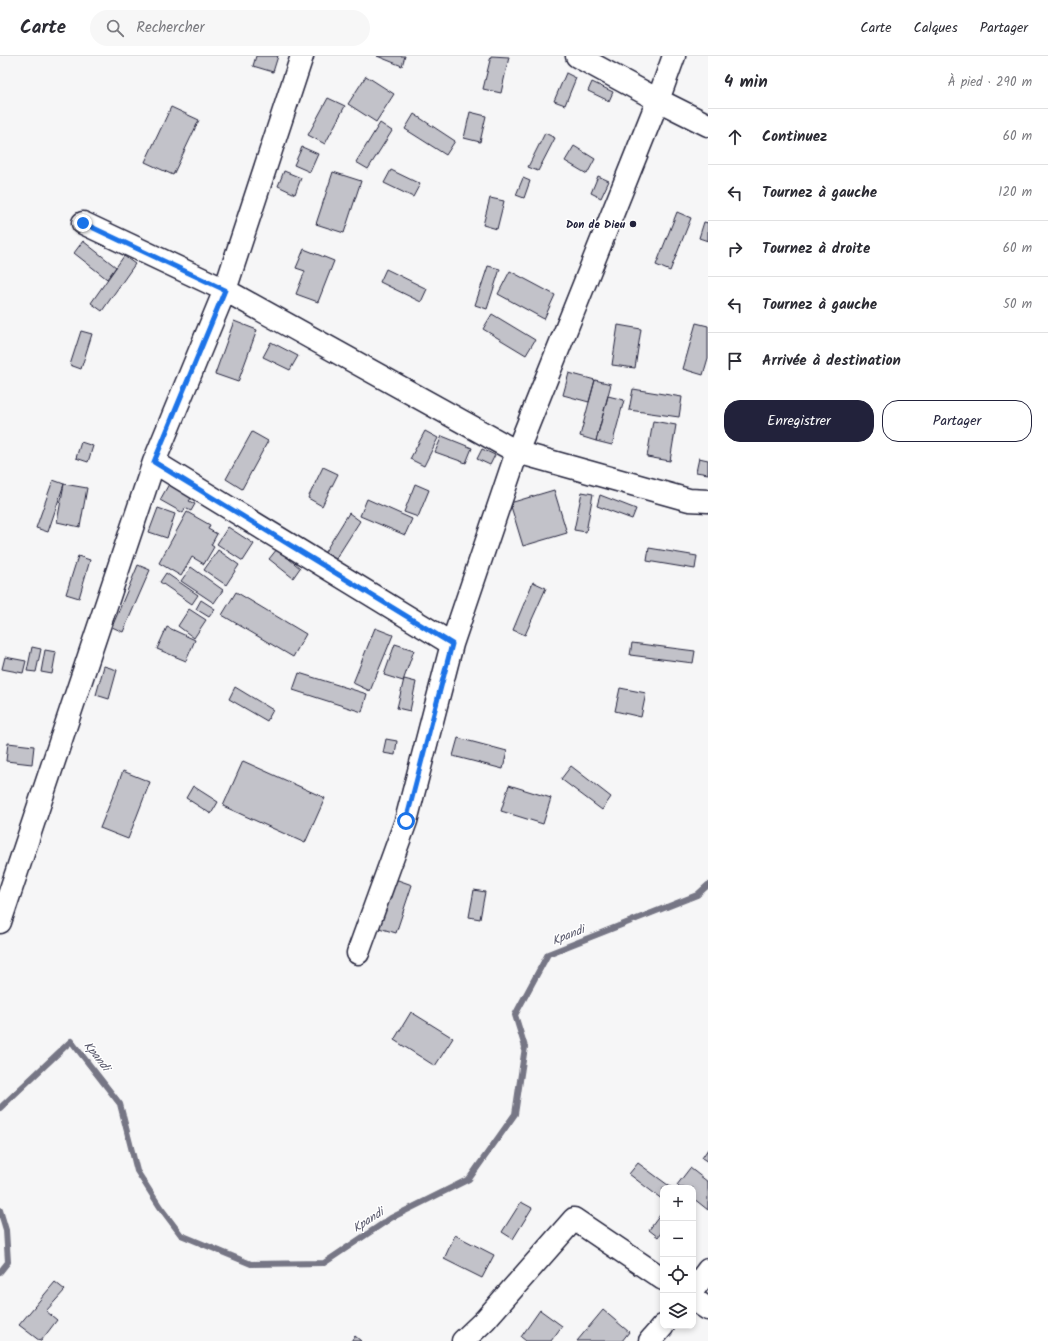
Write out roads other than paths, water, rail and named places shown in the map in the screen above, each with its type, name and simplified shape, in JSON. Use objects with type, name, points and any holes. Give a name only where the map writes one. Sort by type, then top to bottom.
[{"type":"street","points":[[0,922],[154,462],[225,290],[302,56]]},
{"type":"street","points":[[576,56],[708,125]]},
{"type":"street","points":[[358,953],[406,821],[452,644],[517,452],[658,100],[674,56]]},
{"type":"street","points":[[83,223],[225,290],[517,452],[689,500],[708,501]]},
{"type":"street","points":[[154,462],[452,644]]},
{"type":"street","points":[[463,1341],[485,1320],[574,1219],[660,1277]]},
{"type":"street","points":[[696,1286],[708,1270]]},
{"type":"street","points":[[696,1301],[708,1309]]},
{"type":"street","points":[[650,1341],[660,1329]]},
{"type":"waterway","name":"Kpandi","points":[[0,1108],[71,1041],[120,1104],[137,1171],[160,1207],[181,1235],[251,1264],[324,1263],[391,1218],[469,1179],[515,1114],[525,1047],[515,1015],[548,954],[697,895],[708,885]]},
{"type":"waterway","name":"Kpandi","points":[[0,1210],[6,1230],[8,1262],[0,1272]]},
{"type":"place","name":"Don de Dieu","points":[[633,224]]}]
